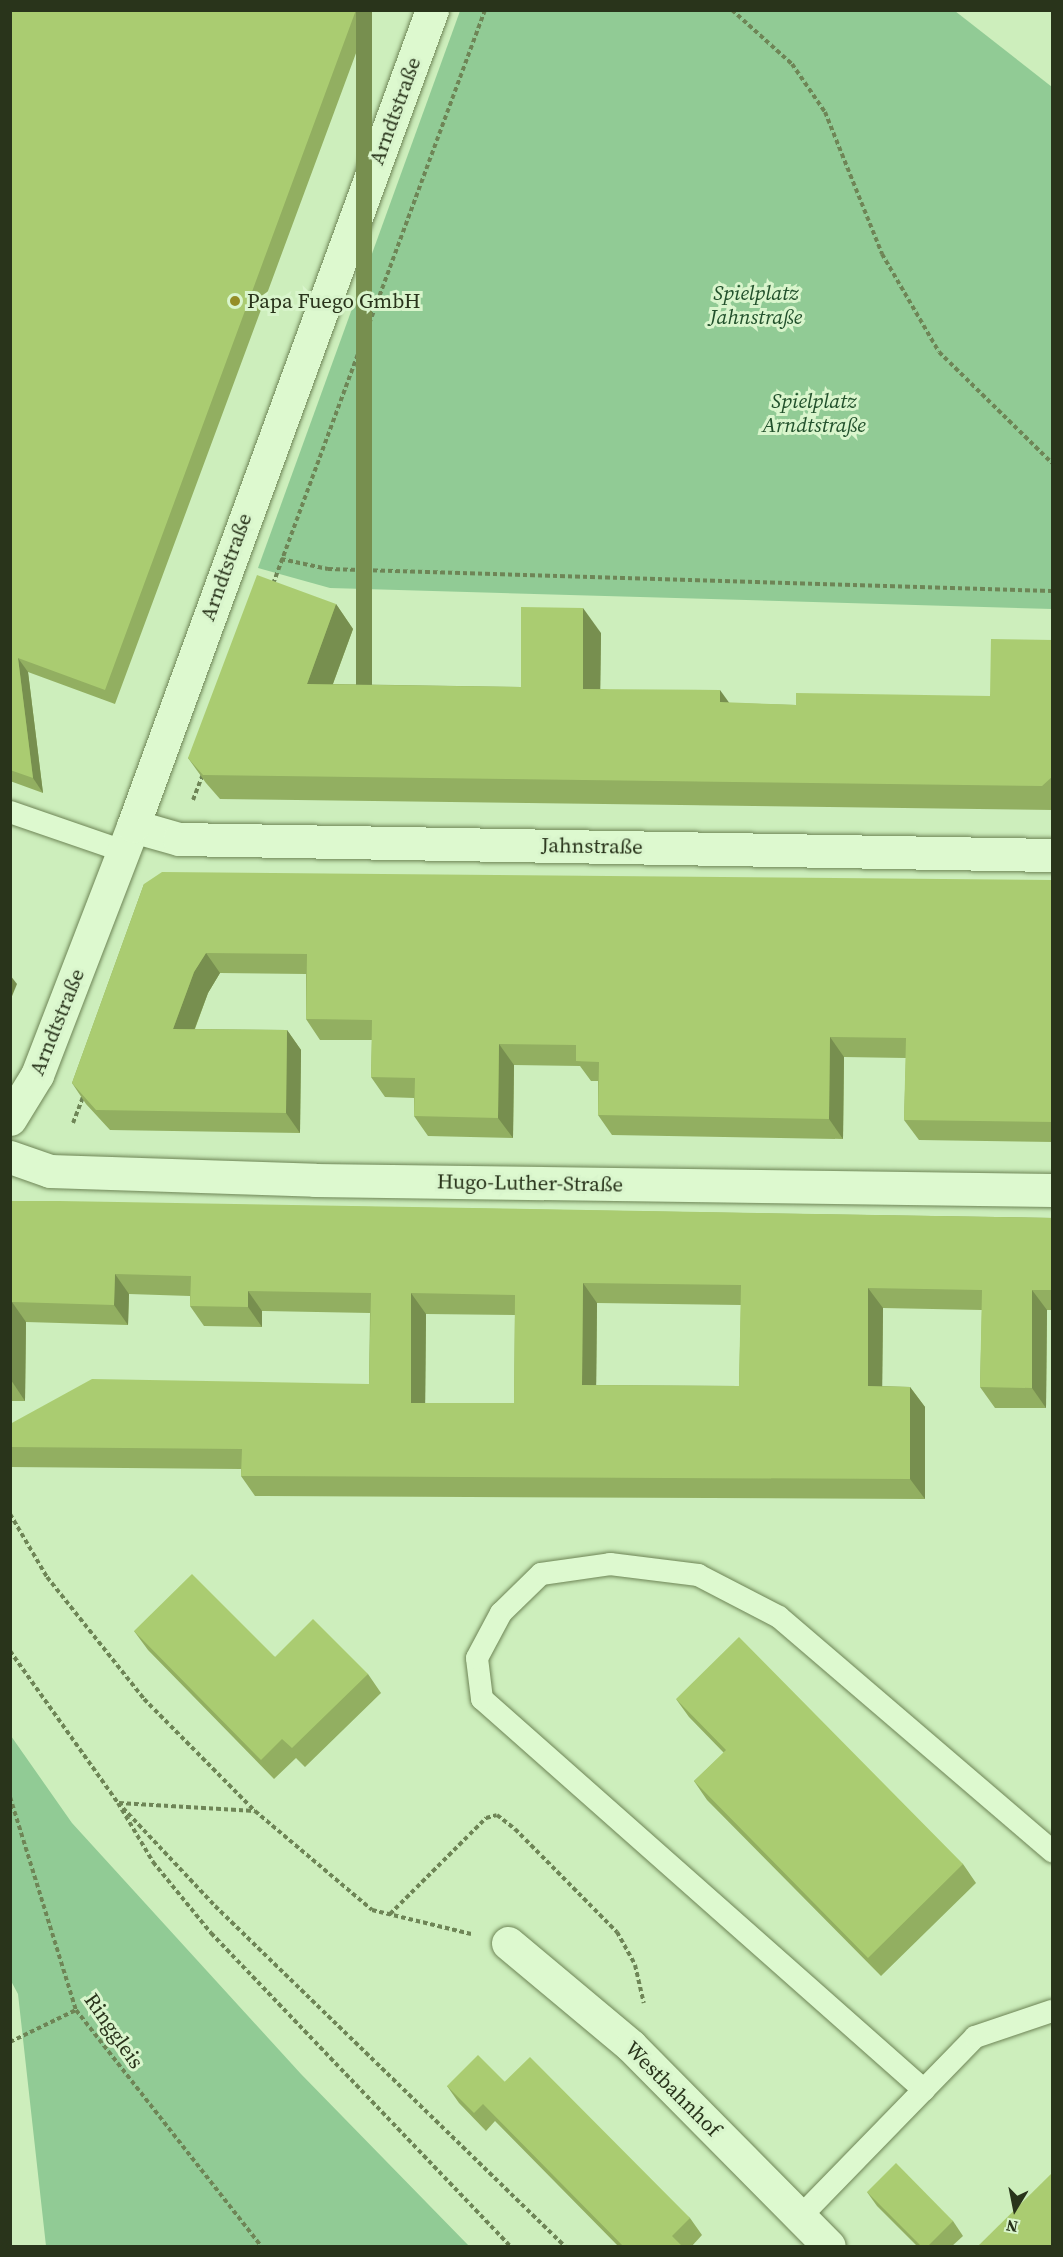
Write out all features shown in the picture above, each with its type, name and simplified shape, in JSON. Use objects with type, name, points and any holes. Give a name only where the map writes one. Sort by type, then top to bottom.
[{"type":"street","name":"Arndtstraße","points":[[10,1119],[37,1075],[128,838],[432,10]]},
{"type":"street","name":"Jahnstraße","points":[[128,838],[1053,855]]},
{"type":"street","name":"Hugo-Luther-Straße","points":[[10,1156],[50,1171],[315,1180],[1053,1190]]},
{"type":"street","name":"Westbahnhof","points":[[508,1943],[631,2046],[829,2247]]},
{"type":"lane","points":[[10,812],[128,838]]},
{"type":"lane","points":[[924,2090],[482,1699],[477,1658],[501,1613],[541,1574],[610,1564],[699,1575],[779,1617],[1053,1851]]},
{"type":"lane","points":[[800,2217],[975,2037],[1053,2011]]},
{"type":"path","points":[[270,593],[485,10]]},
{"type":"path","points":[[732,10],[792,64],[825,112],[882,254],[939,352],[1053,464]]},
{"type":"path","points":[[237,538],[282,560],[328,569],[1053,591]]},
{"type":"path","points":[[178,839],[203,772]]},
{"type":"path","points":[[74,1123],[86,1090]]},
{"type":"path","points":[[10,1514],[48,1577],[144,1699],[255,1811],[372,1910],[508,1943]]},
{"type":"path","points":[[10,1651],[118,1803],[153,1862],[211,1933],[510,2247]]},
{"type":"path","name":"Ringgleis","points":[[10,1797],[76,2010],[261,2247]]},
{"type":"path","points":[[118,1803],[255,1811]]},
{"type":"path","points":[[118,1803],[215,1906],[566,2247]]},
{"type":"path","points":[[10,2042],[76,2010]]},
{"type":"green space","name":"Spielplatz Jahnstraße","points":[[460,11],[955,11],[1052,87],[1052,609],[330,588],[258,568]]},
{"type":"green space","points":[[11,1736],[72,1823],[301,2074],[469,2246],[46,2246],[18,1994],[11,1981]]},
{"type":"building","points":[[10,10],[356,10],[105,690],[18,658],[33,778],[10,770]]},
{"type":"building","points":[[257,575],[336,604],[307,684],[521,687],[521,607],[583,608],[583,689],[720,690],[720,702],[796,705],[796,693],[990,696],[991,639],[1053,640],[1053,776],[1042,786],[203,775],[188,758]]},
{"type":"building","points":[[162,872],[1053,880],[1053,1122],[904,1120],[906,1038],[830,1037],[829,1119],[598,1115],[599,1062],[576,1061],[576,1045],[499,1044],[498,1118],[414,1116],[415,1078],[371,1077],[372,1020],[306,1019],[307,954],[206,953],[194,972],[173,1029],[287,1030],[286,1113],[96,1110],[72,1083],[144,884]]},
{"type":"building","points":[[10,1201],[1053,1218],[1053,1290],[1032,1290],[1032,1388],[980,1387],[982,1290],[868,1288],[868,1386],[910,1387],[910,1479],[241,1476],[242,1449],[10,1447],[10,1424],[92,1379],[369,1384],[371,1293],[248,1291],[248,1307],[190,1306],[191,1276],[115,1274],[114,1305],[12,1302],[10,1380]],"holes":[[[583,1283],[741,1285],[739,1386],[582,1385]],[[411,1293],[515,1295],[514,1403],[411,1403]]]},
{"type":"building","points":[[192,1574],[275,1657],[313,1619],[368,1674],[292,1748],[282,1739],[261,1760],[134,1631]]},
{"type":"building","points":[[739,1637],[963,1864],[868,1958],[694,1781],[726,1750],[676,1699]]},
{"type":"building","points":[[478,2055],[505,2082],[530,2057],[690,2218],[672,2236],[683,2247],[624,2247],[483,2104],[474,2113],[447,2086]]},
{"type":"building","points":[[896,2163],[953,2221],[927,2247],[922,2247],[867,2192]]},
{"type":"building","points":[[1053,2172],[1053,2247],[977,2247]]},
{"type":"place","name":"Papa Fuego GmbH","points":[[235,301]]},
{"type":"park label","name":"Spielplatz Arndtstraße","points":[[814,413]]}]
